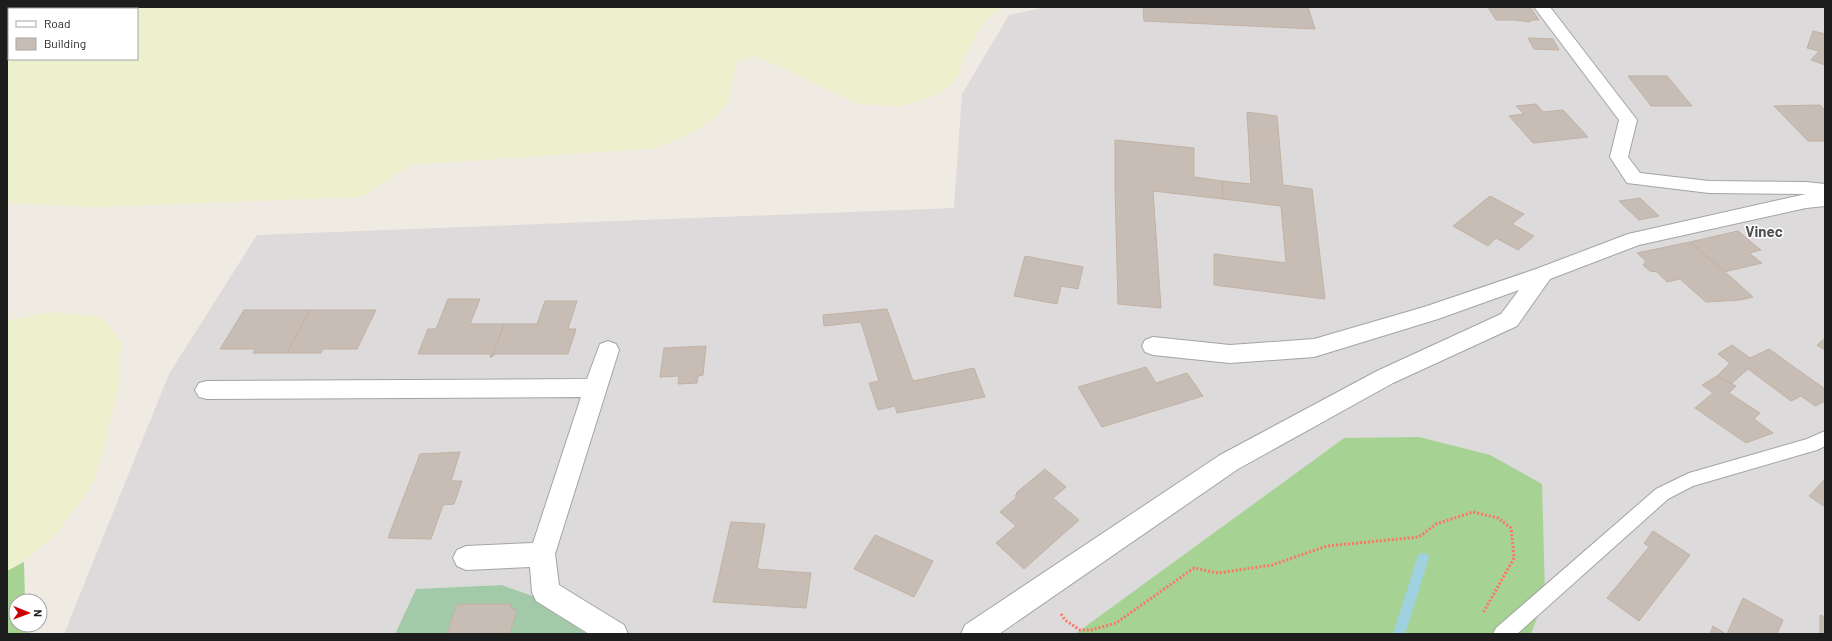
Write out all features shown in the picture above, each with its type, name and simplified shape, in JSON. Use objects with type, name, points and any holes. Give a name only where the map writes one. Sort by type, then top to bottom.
[{"type":"street","points":[[1542,7],[1628,120],[1619,157],[1634,179],[1709,187],[1806,188],[1825,190]]},
{"type":"street","points":[[1154,346],[1230,354],[1314,348],[1430,313],[1543,274],[1634,239],[1806,201],[1825,199]]},
{"type":"street","points":[[975,634],[1229,462],[1385,378],[1509,320],[1543,274]]},
{"type":"street","points":[[608,350],[542,554],[546,592],[614,634]]},
{"type":"street","points":[[207,390],[596,388]]},
{"type":"street","points":[[466,558],[542,554]]},
{"type":"lane","points":[[1503,634],[1662,494],[1689,480],[1811,445],[1825,438]]},
{"type":"path","points":[[1043,588],[1065,620],[1080,630],[1092,630],[1116,623],[1194,568],[1218,573],[1272,565],[1327,546],[1419,537],[1436,524],[1473,512],[1498,518],[1511,528],[1514,558],[1480,619]]},
{"type":"shaded area","points":[[1047,7],[1825,7],[1825,634],[1531,634],[1545,597],[1344,438],[1075,634],[586,634],[538,598],[502,585],[416,589],[395,634],[64,634],[169,374],[257,235],[954,208],[962,94],[1009,15]]},
{"type":"green space","points":[[7,7],[1004,7],[985,20],[963,59],[959,74],[948,88],[927,99],[898,106],[859,104],[764,60],[752,56],[737,61],[728,102],[717,116],[698,130],[657,148],[410,165],[362,197],[93,207],[7,203]]},
{"type":"green space","points":[[54,312],[102,317],[121,343],[118,391],[95,480],[58,532],[24,562],[7,571],[7,320]]},
{"type":"green space","points":[[1419,437],[1490,455],[1542,484],[1545,597],[1531,634],[1075,634],[1344,438]]},
{"type":"green space","points":[[24,562],[25,593],[8,593],[8,633],[28,634],[7,634],[7,571]]},
{"type":"green space","points":[[502,585],[538,598],[586,634],[395,634],[416,589]]},
{"type":"building","points":[[1143,7],[1308,7],[1315,29],[1144,21]]},
{"type":"building","points":[[1488,7],[1530,7],[1539,20],[1529,22],[1496,20]]},
{"type":"building","points":[[1813,31],[1825,34],[1825,65],[1811,60],[1819,51],[1807,48]]},
{"type":"building","points":[[1528,38],[1553,39],[1559,50],[1534,49]]},
{"type":"building","points":[[1628,76],[1667,76],[1692,106],[1651,106]]},
{"type":"building","points":[[1536,104],[1543,112],[1563,110],[1588,137],[1533,143],[1509,116],[1524,114],[1516,106]]},
{"type":"building","points":[[1820,105],[1825,110],[1825,141],[1808,141],[1774,106]]},
{"type":"building","points":[[1247,112],[1277,116],[1283,185],[1312,189],[1325,299],[1214,285],[1214,254],[1286,263],[1281,206],[1223,199],[1222,181],[1251,184]]},
{"type":"building","points":[[1115,140],[1194,148],[1194,177],[1222,181],[1223,199],[1153,191],[1161,308],[1118,304]]},
{"type":"building","points":[[1490,196],[1524,214],[1512,224],[1534,236],[1518,250],[1496,238],[1488,246],[1453,226]]},
{"type":"building","points":[[1640,198],[1659,216],[1639,220],[1619,201]]},
{"type":"building","points":[[1738,231],[1761,250],[1749,253],[1762,263],[1724,272],[1690,242]]},
{"type":"building","points":[[1690,242],[1753,297],[1740,300],[1706,302],[1680,279],[1667,282],[1657,272],[1650,271],[1643,265],[1646,261],[1637,253]]},
{"type":"building","points":[[1025,256],[1083,267],[1078,289],[1061,286],[1057,304],[1014,296]]},
{"type":"building","points":[[448,299],[480,299],[470,324],[504,324],[492,357],[490,357],[491,354],[418,354],[428,329],[436,329]]},
{"type":"building","points":[[545,301],[577,301],[568,329],[576,329],[568,354],[495,354],[492,357],[504,324],[537,324]]},
{"type":"building","points":[[887,309],[913,381],[974,368],[985,397],[897,413],[895,406],[878,410],[869,383],[879,381],[861,322],[824,326],[823,315]]},
{"type":"building","points":[[244,310],[310,310],[287,353],[253,353],[255,349],[220,349]]},
{"type":"building","points":[[310,310],[376,310],[357,349],[323,349],[321,353],[287,353]]},
{"type":"building","points":[[1825,338],[1825,350],[1817,345]]},
{"type":"building","points":[[1732,345],[1750,358],[1769,349],[1825,389],[1825,401],[1815,406],[1801,396],[1791,401],[1748,369],[1731,384],[1717,376],[1730,363],[1718,354]]},
{"type":"building","points":[[706,346],[703,375],[698,376],[697,383],[678,384],[679,376],[660,377],[664,348]]},
{"type":"building","points":[[1146,367],[1156,383],[1187,373],[1203,396],[1102,427],[1078,387]]},
{"type":"building","points":[[1717,376],[1736,386],[1729,393],[1760,413],[1754,419],[1773,433],[1746,443],[1695,408],[1713,393],[1702,385]]},
{"type":"building","points":[[460,452],[451,481],[462,481],[454,504],[443,505],[431,539],[388,538],[420,454]]},
{"type":"building","points":[[1045,469],[1066,487],[1053,498],[1079,520],[1024,569],[996,543],[1016,526],[1000,512],[1017,497],[1015,496],[1017,494],[1016,493]]},
{"type":"building","points":[[1825,479],[1825,507],[1809,496]]},
{"type":"building","points":[[731,522],[765,524],[757,569],[811,573],[806,608],[713,602]]},
{"type":"building","points":[[1653,531],[1690,555],[1639,621],[1607,598],[1649,547],[1644,543]]},
{"type":"building","points":[[875,535],[933,561],[914,597],[854,569]]},
{"type":"building","points":[[1743,598],[1783,620],[1777,634],[1727,634]]},
{"type":"building","points":[[457,604],[512,604],[511,609],[517,609],[510,633],[447,634]]},
{"type":"building","points":[[1820,615],[1825,617],[1825,634],[1820,634]]},
{"type":"building","points":[[1713,626],[1726,634],[1710,634]]},
{"type":"waterway","points":[[1399,634],[1423,558]]},
{"type":"district","name":"Vinec","points":[[1764,231]]}]
